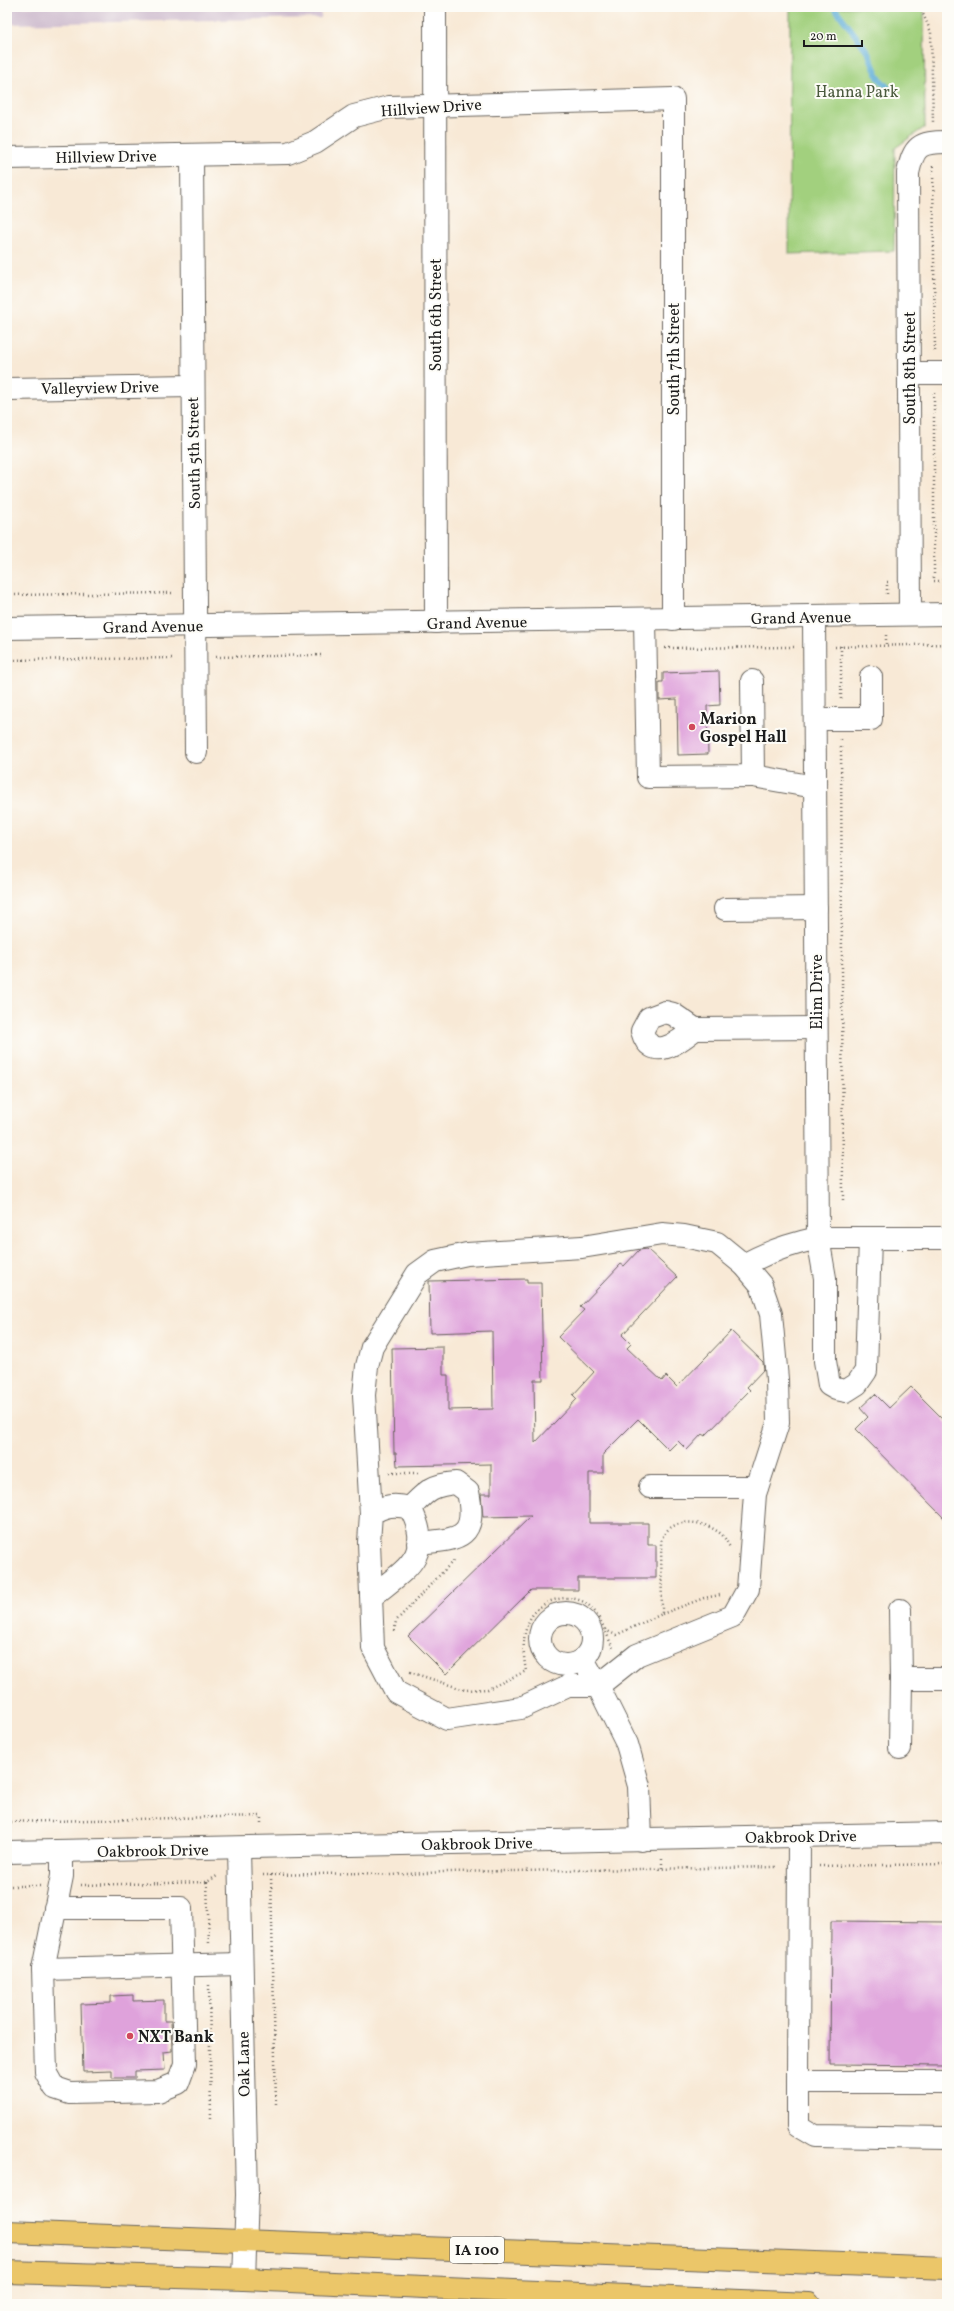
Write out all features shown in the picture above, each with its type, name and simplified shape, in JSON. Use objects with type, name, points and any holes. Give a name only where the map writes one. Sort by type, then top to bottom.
[{"type":"highway","name":"IA 100","points":[[7,2232],[947,2268]]},
{"type":"highway","points":[[7,2272],[244,2279],[810,2304]]},
{"type":"street","name":"South 6th Street","points":[[435,7],[436,622]]},
{"type":"street","name":"Hillview Drive","points":[[7,158],[288,153],[315,142],[354,116],[388,107],[673,99]]},
{"type":"street","name":"South 7th Street","points":[[673,99],[673,619]]},
{"type":"street","name":"South 8th Street","points":[[910,614],[908,173],[912,154],[923,144],[940,142]]},
{"type":"street","name":"South 5th Street","points":[[192,154],[196,752]]},
{"type":"street","points":[[909,373],[944,382]]},
{"type":"street","name":"Valleyview Drive","points":[[7,389],[193,386]]},
{"type":"street","name":"Grand Avenue","points":[[7,628],[645,620],[947,614]]},
{"type":"street","name":"Elim Drive","points":[[814,617],[818,1238],[825,1278],[825,1361],[829,1385],[836,1389],[846,1391],[857,1384],[866,1371],[870,1238]]},
{"type":"street","points":[[645,620],[648,777],[753,776],[815,787]]},
{"type":"street","points":[[815,719],[871,719],[871,677]]},
{"type":"street","points":[[752,681],[753,776]]},
{"type":"street","points":[[725,909],[816,908]]},
{"type":"street","points":[[695,1029],[816,1028]]},
{"type":"street","points":[[662,1234],[684,1236],[717,1243],[744,1265],[761,1285],[771,1314],[777,1379],[778,1423],[757,1487],[755,1494],[748,1589],[733,1616],[637,1655],[598,1686],[568,1686],[521,1708],[447,1719],[396,1692],[373,1648],[369,1542],[371,1514],[364,1395],[367,1366],[372,1348],[405,1291],[417,1274],[435,1261],[467,1254],[582,1247],[662,1234]]},
{"type":"street","points":[[744,1265],[762,1254],[784,1246],[818,1238],[947,1238]]},
{"type":"street","points":[[410,1508],[429,1489],[438,1484],[456,1483],[468,1492],[472,1510],[470,1524],[465,1532],[450,1540],[418,1543]]},
{"type":"street","points":[[650,1487],[757,1487]]},
{"type":"street","points":[[371,1514],[384,1506],[397,1505],[410,1508]]},
{"type":"street","points":[[371,1597],[413,1563],[418,1555],[417,1525],[410,1508]]},
{"type":"street","points":[[900,1610],[900,1748]]},
{"type":"street","points":[[582,1659],[598,1686],[627,1744],[639,1786],[641,1840]]},
{"type":"street","points":[[901,1679],[947,1679]]},
{"type":"street","name":"Oakbrook Drive","points":[[7,1852],[239,1849],[947,1833]]},
{"type":"street","points":[[799,1836],[798,2126],[815,2136],[947,2138]]},
{"type":"street","name":"Oak Lane","points":[[239,1849],[246,2195],[244,2279]]},
{"type":"street","points":[[55,1908],[181,1908],[185,2064],[178,2083],[158,2091],[70,2093],[55,2088],[46,2072],[43,1969],[55,1908],[60,1885],[62,1852]]},
{"type":"street","points":[[43,1969],[241,1964]]},
{"type":"street","points":[[798,2082],[947,2082]]},
{"type":"path","points":[[920,7],[931,32],[940,142]]},
{"type":"path","points":[[940,164],[933,164],[934,352],[940,352]]},
{"type":"path","points":[[944,382],[934,390],[934,581],[947,581]]},
{"type":"path","points":[[7,595],[176,593],[176,585]]},
{"type":"path","points":[[833,647],[947,644]]},
{"type":"path","points":[[841,646],[842,1200]]},
{"type":"path","points":[[646,649],[796,647]]},
{"type":"path","points":[[214,657],[322,655]]},
{"type":"path","points":[[7,660],[179,658]]},
{"type":"path","points":[[382,1474],[421,1472]]},
{"type":"path","points":[[662,1614],[661,1541],[664,1532],[675,1523],[705,1524],[722,1534],[732,1549]]},
{"type":"path","points":[[394,1634],[396,1621],[458,1556]]},
{"type":"path","points":[[604,1630],[616,1635],[662,1614],[704,1598],[723,1595]]},
{"type":"path","points":[[408,1670],[412,1674],[465,1690],[488,1689],[526,1671],[523,1642],[526,1629],[534,1612],[541,1605],[559,1598],[573,1598],[585,1603],[597,1616],[616,1654]]},
{"type":"path","points":[[7,1822],[261,1816],[261,1829]]},
{"type":"path","points":[[662,1859],[662,1869]]},
{"type":"path","points":[[263,1875],[362,1873],[390,1875],[418,1873],[947,1864]]},
{"type":"path","points":[[271,1875],[276,2105]]},
{"type":"path","points":[[7,1886],[207,1882],[216,1876]]},
{"type":"path","points":[[207,1882],[211,2119]]},
{"type":"shaded area","points":[[7,7],[321,7],[321,18],[7,24]]},
{"type":"green space","name":"Hanna Park","points":[[790,7],[924,7],[925,127],[895,148],[894,251],[789,254]]},
{"type":"building","name":"Marion Gospel Hall","points":[[719,671],[720,705],[707,706],[708,754],[678,755],[677,699],[659,700],[659,682],[663,682],[663,673]]},
{"type":"building","points":[[647,1249],[677,1277],[622,1335],[631,1344],[627,1348],[662,1381],[666,1376],[677,1387],[731,1331],[763,1362],[764,1369],[747,1387],[750,1390],[705,1436],[702,1434],[687,1450],[678,1441],[669,1450],[638,1419],[603,1454],[603,1473],[589,1473],[589,1523],[648,1523],[648,1545],[656,1545],[656,1578],[578,1578],[578,1590],[531,1590],[446,1674],[408,1636],[531,1516],[483,1517],[481,1494],[491,1494],[491,1464],[397,1466],[396,1453],[394,1453],[392,1348],[443,1347],[443,1375],[448,1375],[448,1410],[493,1409],[492,1331],[430,1333],[429,1281],[527,1279],[527,1283],[541,1283],[543,1380],[534,1380],[535,1443],[577,1399],[573,1395],[594,1372],[558,1337],[584,1310],[580,1307],[621,1264],[624,1266],[639,1250]]},
{"type":"building","points":[[911,1387],[947,1423],[947,1521],[856,1429],[868,1417],[860,1408],[875,1394],[889,1408]]},
{"type":"building","points":[[831,1921],[947,1922],[947,2066],[830,2065]]},
{"type":"building","name":"NXT Bank","points":[[133,1995],[133,2001],[164,2000],[164,2021],[171,2021],[172,2051],[164,2052],[165,2070],[135,2071],[135,2078],[112,2078],[112,2071],[83,2072],[81,2004],[111,2003],[111,1996]]},
{"type":"waterway","points":[[834,7],[868,52],[878,77],[891,91]]},
{"type":"place","name":"Marion Gospel Hall","points":[[692,727]]},
{"type":"place","name":"NXT Bank","points":[[130,2036]]}]
